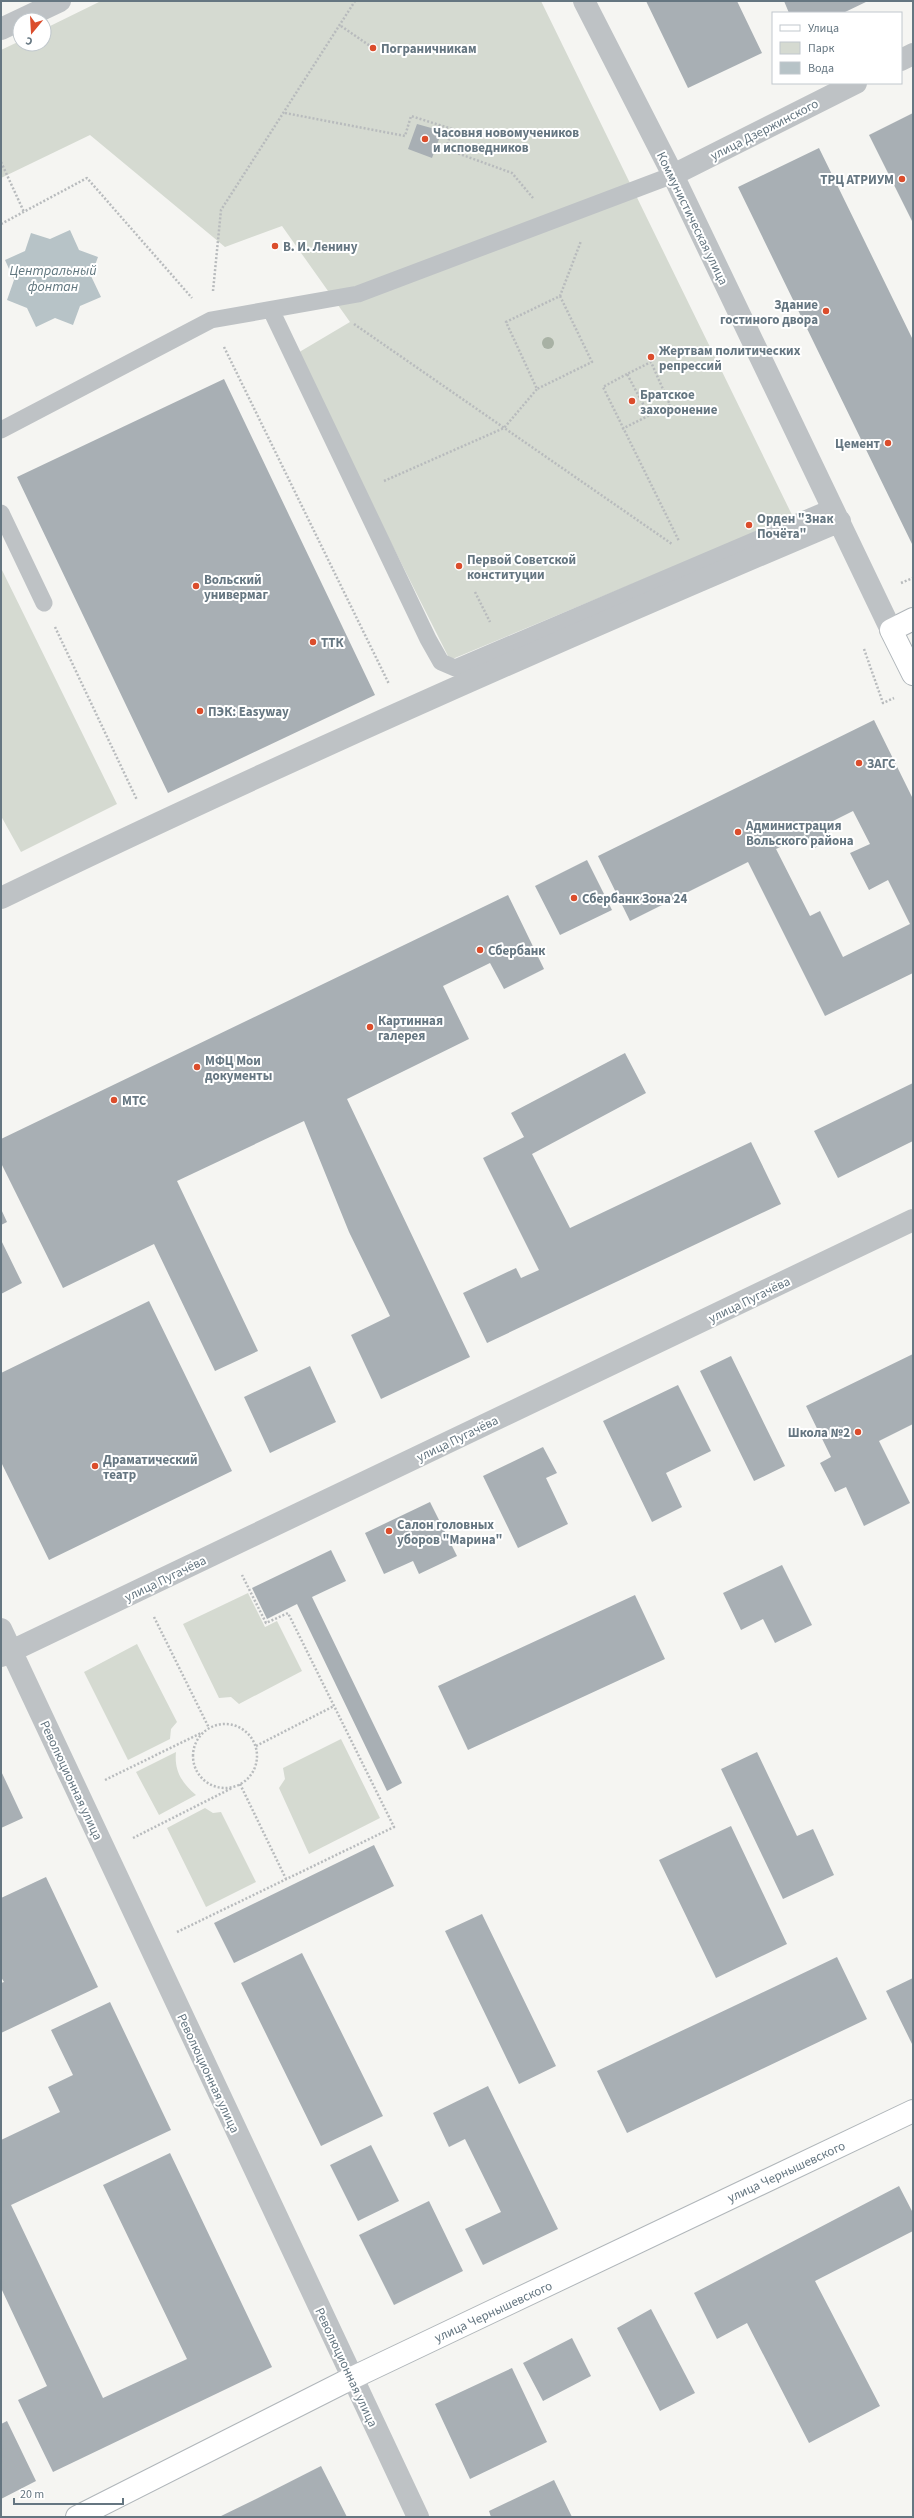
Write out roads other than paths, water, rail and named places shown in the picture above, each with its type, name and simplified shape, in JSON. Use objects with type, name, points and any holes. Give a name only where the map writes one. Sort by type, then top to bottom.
[{"type":"street","points":[[1,29],[20,10],[60,1]]},
{"type":"street","name":"Коммунистическая улица","points":[[584,1],[673,175],[913,674]]},
{"type":"street","points":[[902,60],[913,54]]},
{"type":"street","name":"улица Дзержинского","points":[[673,175],[854,84]]},
{"type":"street","points":[[1,898],[149,826],[836,514]]},
{"type":"street","points":[[891,630],[913,619]]},
{"type":"street","name":"улица Пугачёва","points":[[6,1654],[913,1220]]},
{"type":"street","name":"Революционная улица","points":[[1,1629],[6,1654],[78,1793],[418,2517]]},
{"type":"street","name":"улица Чернышевского","points":[[77,2517],[352,2378],[913,2111]]},
{"type":"lane","points":[[1,430],[211,320],[358,294],[673,175]]},
{"type":"lane","points":[[271,310],[441,662],[455,668],[836,514]]},
{"type":"lane","points":[[1,513],[44,604]]},
{"type":"water","name":"Центральный фонтан","points":[[70,230],[79,250],[98,257],[91,276],[101,297],[80,306],[73,325],[55,318],[36,327],[27,308],[7,300],[14,280],[5,260],[25,251],[31,233],[50,239]]},
{"type":"place","name":"Пограничникам","points":[[373,48]]},
{"type":"place","name":"Часовня новомучеников и исповедников","points":[[425,139]]},
{"type":"place","name":"ТРЦ АТРИУМ","points":[[902,179]]},
{"type":"place","name":"В. И. Ленину","points":[[275,246]]},
{"type":"place","name":"Здание гостиного двора","points":[[826,311]]},
{"type":"place","name":"Жертвам политических репрессий","points":[[651,357]]},
{"type":"place","name":"Братское захоронение","points":[[632,401]]},
{"type":"place","name":"Цемент","points":[[888,443]]},
{"type":"place","name":"Орден \"Знак Почёта\"","points":[[749,525]]},
{"type":"place","name":"Первой Советской конституции","points":[[459,566]]},
{"type":"place","name":"Вольский универмаг","points":[[196,586]]},
{"type":"place","name":"ТТК","points":[[313,642]]},
{"type":"place","name":"ПЭК: Easyway","points":[[200,711]]},
{"type":"place","name":"ЗАГС","points":[[859,763]]},
{"type":"place","name":"Администрация Вольского района","points":[[738,832]]},
{"type":"place","name":"Сбербанк Зона 24","points":[[574,898]]},
{"type":"place","name":"Сбербанк","points":[[480,950]]},
{"type":"place","name":"Картинная галерея","points":[[370,1027]]},
{"type":"place","name":"МФЦ Мои документы","points":[[197,1067]]},
{"type":"place","name":"МТС","points":[[114,1100]]},
{"type":"place","name":"Школа №2","points":[[858,1432]]},
{"type":"place","name":"Драматический театр","points":[[95,1466]]},
{"type":"place","name":"Салон головных уборов \"Марина\"","points":[[389,1531]]}]
